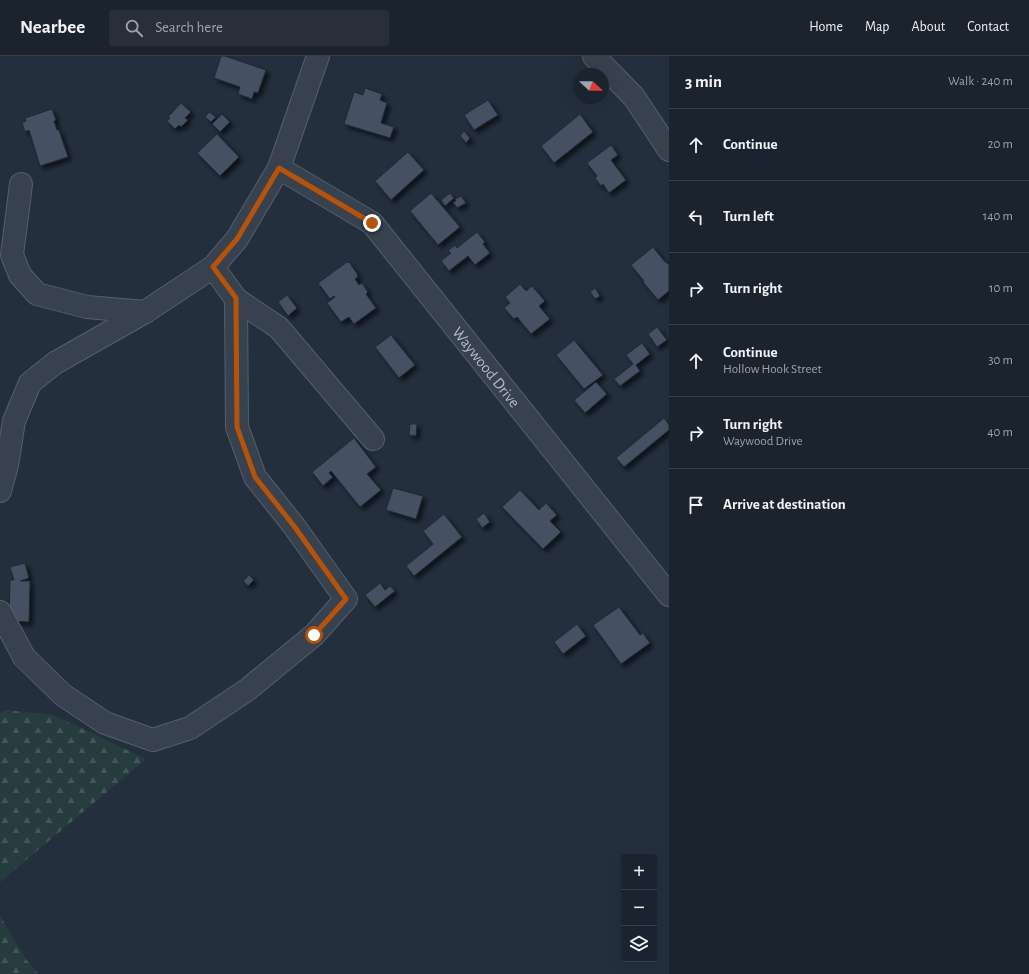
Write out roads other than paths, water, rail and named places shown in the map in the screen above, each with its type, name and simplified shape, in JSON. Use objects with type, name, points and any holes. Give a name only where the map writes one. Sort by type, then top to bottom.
[{"type":"street","points":[[0,491],[8,465],[14,421],[30,383],[55,363],[145,312],[213,267],[237,239],[279,168],[318,56]]},
{"type":"street","points":[[594,56],[634,97],[669,150]]},
{"type":"street","name":"Waywood Drive","points":[[279,168],[372,223],[669,595]]},
{"type":"street","points":[[21,184],[12,255],[20,275],[37,294],[87,307],[145,312]]},
{"type":"street","points":[[213,267],[236,298],[279,328],[373,440]]},
{"type":"street","points":[[0,612],[24,657],[63,695],[105,723],[152,740],[190,728],[247,690],[314,635],[346,599],[294,526],[255,477],[237,427],[236,298]]}]
